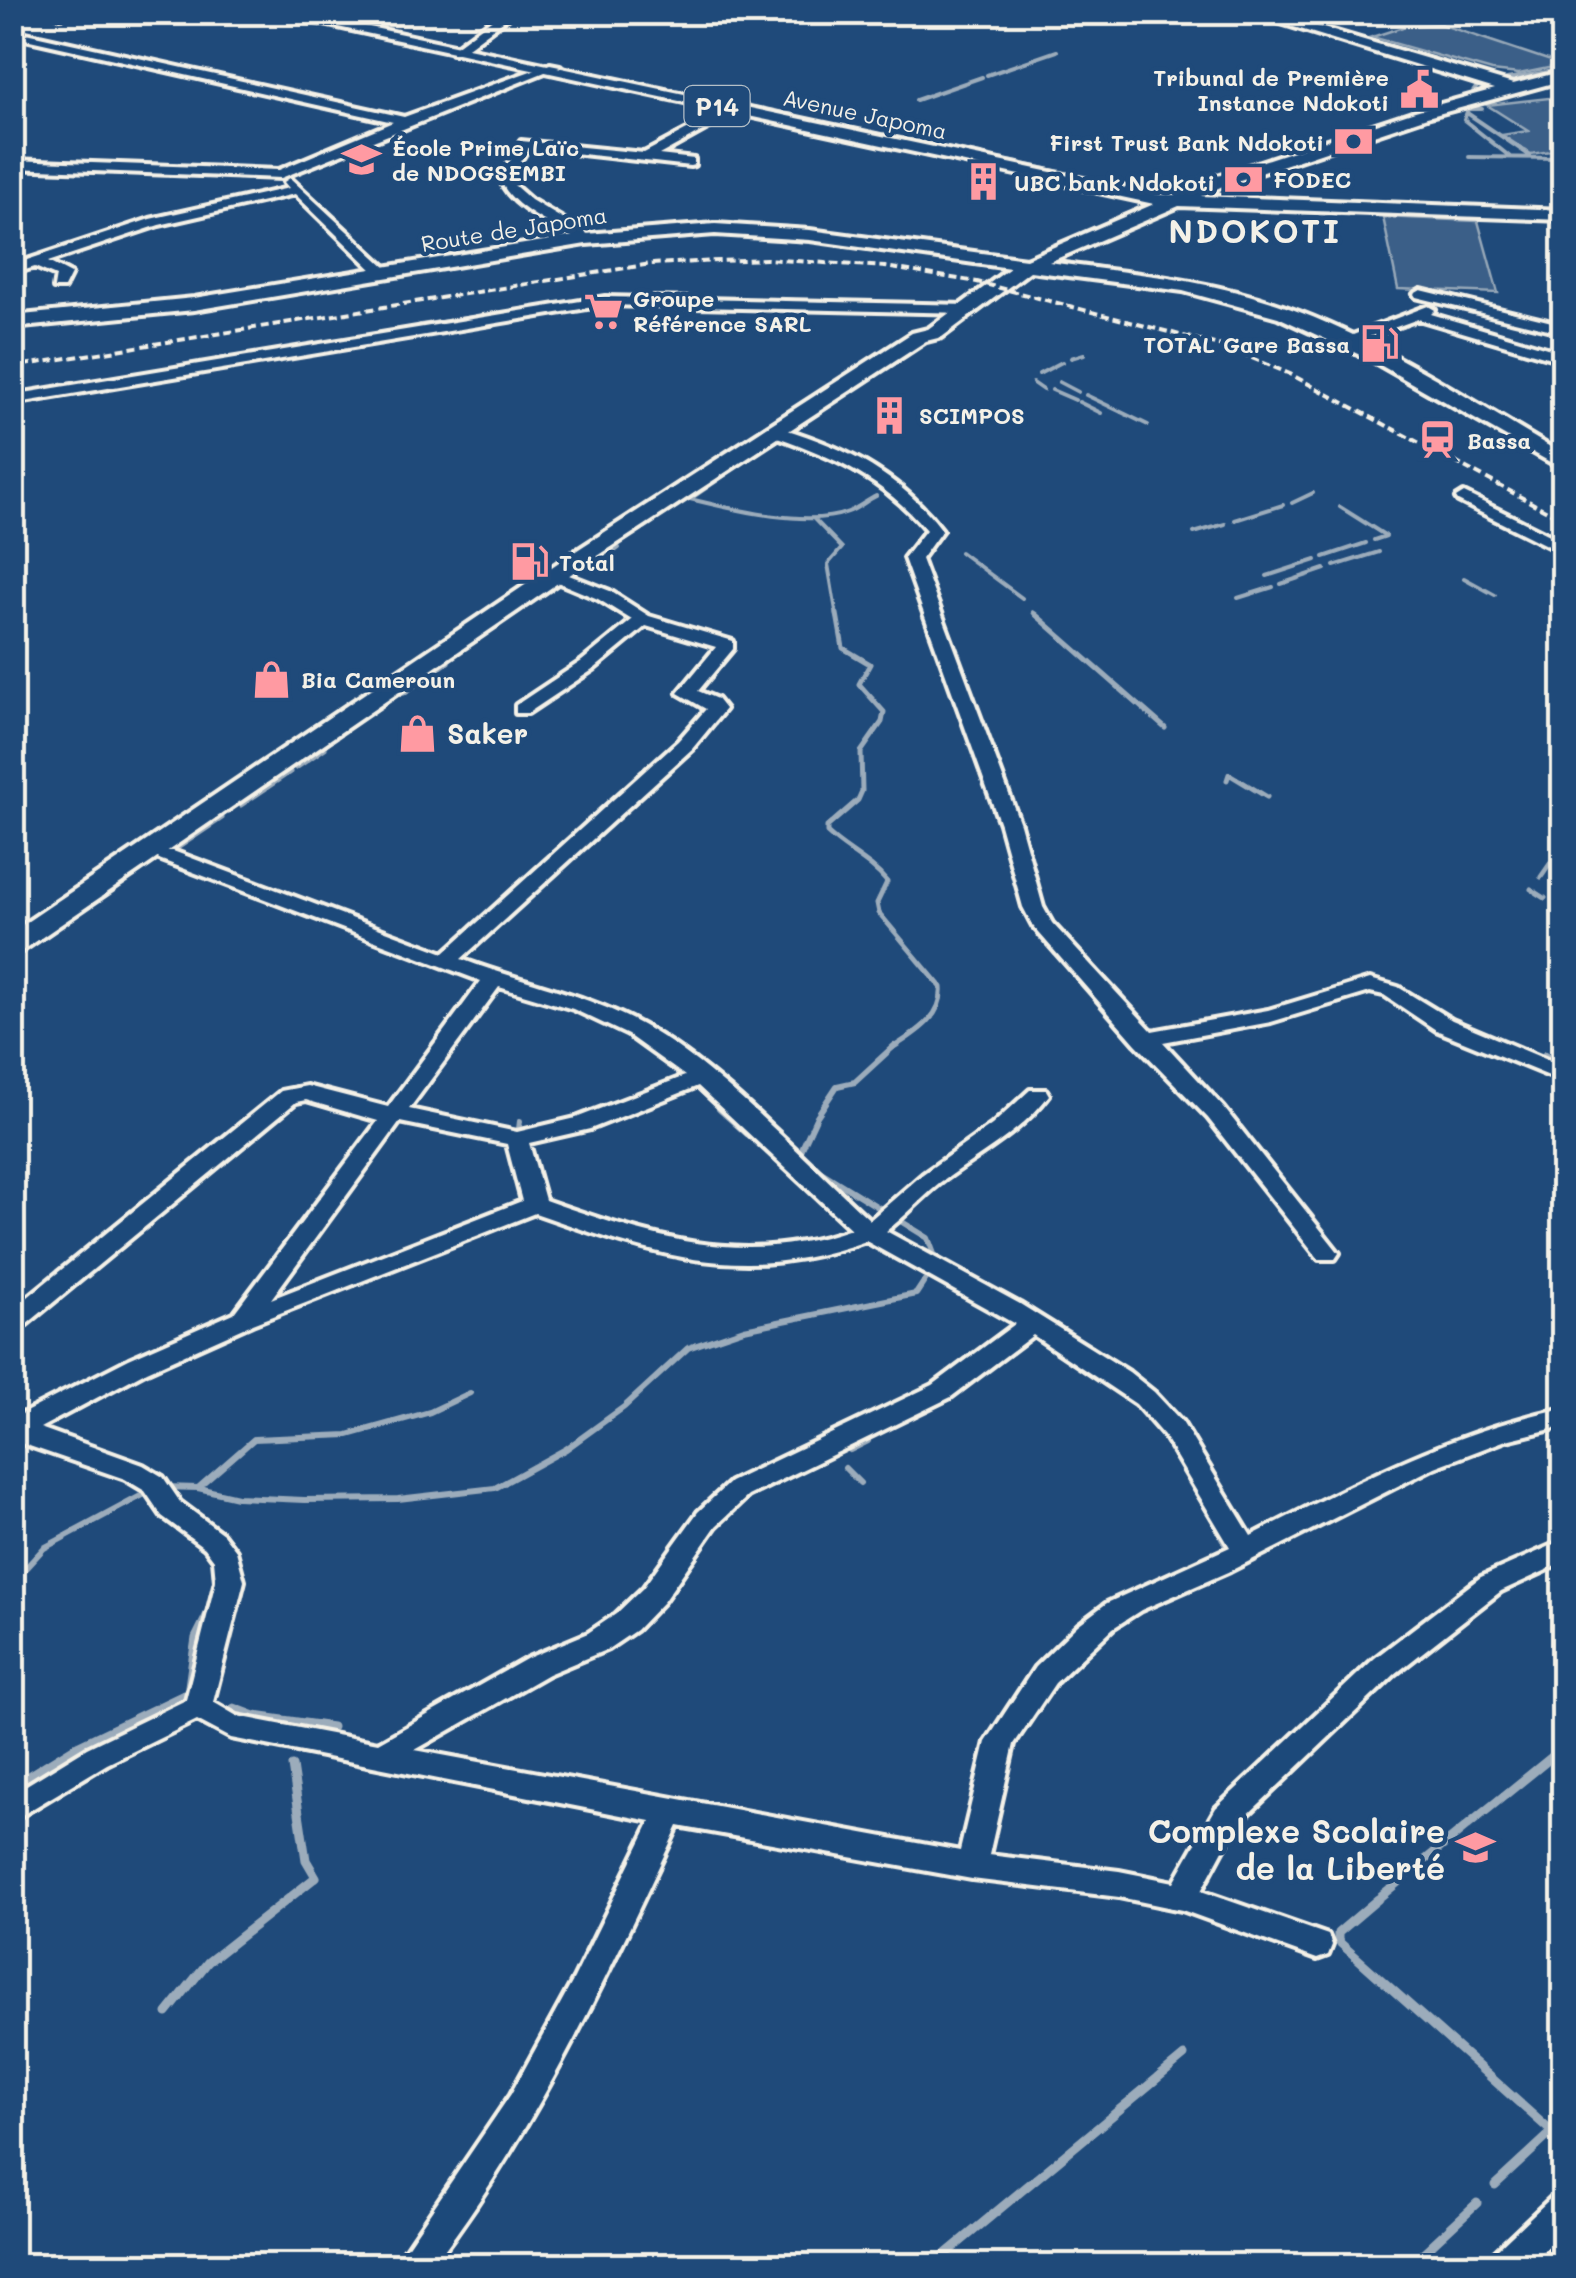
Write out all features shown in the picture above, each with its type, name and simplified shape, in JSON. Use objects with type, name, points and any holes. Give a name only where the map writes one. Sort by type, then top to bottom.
[{"type":"main road","name":"Avenue Japoma","points":[[276,12],[1171,199],[1271,204]]},
{"type":"main road","name":"Avenue Japoma","points":[[302,12],[341,16],[460,49]]},
{"type":"main road","points":[[1252,12],[1516,88]]},
{"type":"main road","points":[[1270,12],[1516,88]]},
{"type":"main road","name":"Avenue Japoma","points":[[549,68],[1131,195],[1564,215]]},
{"type":"main road","points":[[12,964],[660,511],[778,432],[932,341],[935,333],[1023,267],[1171,199],[1421,114],[1564,75]]},
{"type":"main road","points":[[1218,183],[1247,201]]},
{"type":"main road","points":[[1131,195],[1136,215]]},
{"type":"main road","name":"Route de Japoma","points":[[12,322],[194,304],[586,239],[675,230],[762,230],[1216,291],[1274,308],[1346,340],[1564,464]]},
{"type":"main road","points":[[12,946],[259,773],[562,578]]},
{"type":"street","points":[[460,49],[510,12]]},
{"type":"street","points":[[14,28],[405,121]]},
{"type":"street","points":[[240,185],[549,68]]},
{"type":"street","points":[[648,156],[734,110]]},
{"type":"street","points":[[586,239],[520,200],[507,184],[506,176],[525,144],[690,162]]},
{"type":"street","points":[[12,164],[276,174],[298,190],[384,273]]},
{"type":"street","points":[[155,222],[298,190]]},
{"type":"street","points":[[12,270],[155,222],[225,191]]},
{"type":"street","points":[[35,262],[64,274],[59,285]]},
{"type":"street","points":[[1421,294],[1564,329]]},
{"type":"street","points":[[1346,340],[1457,300]]},
{"type":"street","points":[[12,400],[605,302],[968,308]]},
{"type":"street","points":[[1417,314],[1564,358]]},
{"type":"street","points":[[778,432],[846,454],[915,504],[934,530],[912,558],[1010,824],[1033,907],[1043,926],[1216,1113],[1327,1253]]},
{"type":"street","points":[[1464,498],[1564,549]]},
{"type":"street","points":[[447,961],[685,744],[716,709],[687,693],[727,645],[642,620],[622,604],[562,578]]},
{"type":"street","points":[[522,709],[588,665],[642,620]]},
{"type":"street","points":[[166,855],[494,979],[580,1004],[636,1030],[701,1077],[869,1232],[1032,1323],[1145,1398],[1173,1429],[1245,1550]]},
{"type":"street","points":[[243,1319],[494,979]]},
{"type":"street","points":[[1144,1039],[1271,1016],[1370,986],[1390,991],[1444,1025],[1564,1075]]},
{"type":"street","points":[[12,1323],[289,1096],[306,1092],[390,1115],[516,1139],[582,1124],[701,1077]]},
{"type":"street","points":[[14,1430],[138,1365],[243,1319],[535,1205],[652,1246],[723,1257],[786,1256],[869,1232],[926,1182],[1006,1128],[1038,1095]]},
{"type":"street","points":[[516,1139],[535,1205]]},
{"type":"street","points":[[383,1754],[538,1666],[598,1641],[626,1622],[653,1595],[707,1518],[740,1489],[942,1390],[1032,1323]]},
{"type":"street","points":[[972,1866],[1000,1742],[1038,1683],[1104,1619],[1164,1585],[1216,1566],[1408,1468],[1498,1432],[1564,1416]]},
{"type":"street","points":[[12,1809],[97,1756],[198,1707],[230,1581],[227,1558],[214,1541],[171,1510],[154,1484],[134,1472],[14,1430]]},
{"type":"street","points":[[1182,1896],[1226,1817],[1385,1666],[1491,1584],[1564,1550]]},
{"type":"street","points":[[198,1707],[232,1726],[670,1812],[972,1866],[1182,1896],[1316,1945]]},
{"type":"street","points":[[411,2266],[456,2207],[568,2026],[670,1812]]},
{"type":"street","points":[[1504,2266],[1564,2208]]},
{"type":"shaded area","points":[[1440,24],[1563,65],[1519,74],[1492,71],[1372,37],[1406,26]]},
{"type":"shaded area","points":[[1558,97],[1563,100],[1563,154],[1557,150],[1531,154],[1502,135],[1528,131],[1487,105]]},
{"type":"shaded area","points":[[1383,217],[1478,221],[1498,293],[1398,289]]},
{"type":"waterway","points":[[262,12],[301,21]]},
{"type":"waterway","points":[[339,21],[414,36]]},
{"type":"waterway","points":[[311,23],[322,25]]},
{"type":"waterway","points":[[345,30],[391,40]]},
{"type":"waterway","points":[[987,75],[1057,51]]},
{"type":"waterway","points":[[546,64],[574,70]]},
{"type":"waterway","points":[[1507,79],[1564,69]]},
{"type":"waterway","points":[[581,72],[797,116]]},
{"type":"waterway","points":[[557,76],[727,111]]},
{"type":"waterway","points":[[916,100],[982,77]]},
{"type":"waterway","points":[[1470,79],[1478,85],[1473,92]]},
{"type":"waterway","points":[[1482,109],[1468,109],[1464,120],[1509,156]]},
{"type":"waterway","points":[[1413,122],[1449,111]]},
{"type":"waterway","points":[[1467,113],[1529,155]]},
{"type":"waterway","points":[[803,118],[1075,175]]},
{"type":"waterway","points":[[1349,132],[1377,124]]},
{"type":"waterway","points":[[1289,152],[1348,132]]},
{"type":"waterway","points":[[1469,157],[1564,158]]},
{"type":"waterway","points":[[204,175],[247,179]]},
{"type":"waterway","points":[[755,227],[773,227]]},
{"type":"waterway","points":[[476,316],[626,296]]},
{"type":"waterway","points":[[681,297],[745,298]]},
{"type":"waterway","points":[[420,325],[474,317]]},
{"type":"waterway","points":[[1071,358],[1084,354]]},
{"type":"waterway","points":[[1039,374],[1062,362]]},
{"type":"waterway","points":[[1059,382],[1078,392]]},
{"type":"waterway","points":[[1033,383],[1043,390]]},
{"type":"waterway","points":[[1052,390],[1075,400]]},
{"type":"waterway","points":[[12,394],[34,391]]},
{"type":"waterway","points":[[793,430],[848,392]]},
{"type":"waterway","points":[[1086,395],[1148,425]]},
{"type":"waterway","points":[[1079,402],[1101,413]]},
{"type":"waterway","points":[[767,446],[690,499],[769,515],[812,518],[848,512],[876,496]]},
{"type":"waterway","points":[[1292,503],[1313,493]]},
{"type":"waterway","points":[[1235,520],[1283,505]]},
{"type":"waterway","points":[[1340,507],[1386,536],[1374,540]]},
{"type":"waterway","points":[[814,519],[842,548],[828,564],[837,617]]},
{"type":"waterway","points":[[1194,533],[1225,524]]},
{"type":"waterway","points":[[1324,557],[1366,543]]},
{"type":"waterway","points":[[611,554],[619,548]]},
{"type":"waterway","points":[[960,552],[1022,598]]},
{"type":"waterway","points":[[1334,566],[1379,552]]},
{"type":"waterway","points":[[1267,576],[1316,560]]},
{"type":"waterway","points":[[1281,584],[1325,569]]},
{"type":"waterway","points":[[1464,578],[1495,595]]},
{"type":"waterway","points":[[1238,598],[1273,587]]},
{"type":"waterway","points":[[837,614],[843,648],[870,664],[859,684],[884,712],[882,722],[861,752],[862,791],[858,800],[827,827],[827,833],[887,882],[877,903],[879,913],[941,987],[938,1008],[932,1016],[891,1049]]},
{"type":"waterway","points":[[1035,614],[1165,728]]},
{"type":"waterway","points":[[1035,614],[1038,617]]},
{"type":"waterway","points":[[404,693],[448,662]]},
{"type":"waterway","points":[[296,768],[325,748]]},
{"type":"waterway","points":[[241,805],[290,772]]},
{"type":"waterway","points":[[1227,780],[1229,774],[1267,797]]},
{"type":"waterway","points":[[173,851],[222,818]]},
{"type":"waterway","points":[[1541,877],[1550,864]]},
{"type":"waterway","points":[[1531,889],[1545,898]]},
{"type":"waterway","points":[[803,1160],[799,1155],[817,1116],[837,1086],[855,1082],[894,1046]]},
{"type":"waterway","points":[[1545,1054],[1564,1065]]},
{"type":"waterway","points":[[691,1081],[715,1103]]},
{"type":"waterway","points":[[719,1109],[747,1134]]},
{"type":"waterway","points":[[518,1137],[520,1121]]},
{"type":"waterway","points":[[198,1488],[237,1497],[304,1500],[398,1499],[495,1488],[566,1449],[624,1407],[688,1348],[744,1329],[916,1294],[937,1262],[928,1238],[813,1167]]},
{"type":"waterway","points":[[394,1252],[517,1204]]},
{"type":"waterway","points":[[198,1488],[254,1439],[348,1435],[430,1412],[470,1393]]},
{"type":"waterway","points":[[850,1450],[868,1441]]},
{"type":"waterway","points":[[845,1468],[860,1483]]},
{"type":"waterway","points":[[164,1487],[198,1488]]},
{"type":"waterway","points":[[1195,1489],[1206,1507]]},
{"type":"waterway","points":[[12,1583],[44,1548],[152,1490]]},
{"type":"waterway","points":[[1211,1515],[1228,1550]]},
{"type":"waterway","points":[[12,1786],[75,1747],[188,1693],[196,1638],[210,1610]]},
{"type":"waterway","points":[[234,1708],[255,1716],[332,1727]]},
{"type":"waterway","points":[[1381,1896],[1564,1747]]},
{"type":"waterway","points":[[167,2013],[208,1962],[316,1877],[306,1860],[292,1766]]},
{"type":"waterway","points":[[1378,1899],[1338,1933],[1338,1941],[1552,2132]]},
{"type":"waterway","points":[[931,2266],[1184,2056]]},
{"type":"waterway","points":[[1495,2185],[1564,2121]]},
{"type":"waterway","points":[[1409,2266],[1477,2203]]},
{"type":"waterway","points":[[1536,2266],[1564,2240]]},
{"type":"railway","points":[[12,367],[651,264],[766,259],[885,267],[977,282],[1226,347],[1290,374],[1564,520]]},
{"type":"place","name":"Tribunal de Première Instance Ndokoti","points":[[1419,90]]},
{"type":"place","name":"First Trust Bank Ndokoti","points":[[1354,142]]},
{"type":"place","name":"École Prime Laïc de NDOGSEMBI","points":[[362,160]]},
{"type":"place","name":"FODEC","points":[[1243,179]]},
{"type":"place","name":"UBC bank Ndokoti","points":[[984,182]]},
{"type":"place","name":"Groupe Référence SARL","points":[[603,311]]},
{"type":"place","name":"TOTAL Gare Bassa","points":[[1380,344]]},
{"type":"place","name":"SCIMPOS","points":[[889,415]]},
{"type":"place","name":"Bassa","points":[[1437,440]]},
{"type":"place","name":"Total","points":[[529,562]]},
{"type":"place","name":"Bia Cameroun","points":[[271,679]]},
{"type":"place","name":"Saker","points":[[417,733]]},
{"type":"place","name":"Complexe Scolaire de la Liberté","points":[[1475,1848]]},
{"type":"district","name":"NDOKOTI","points":[[1255,230]]}]
